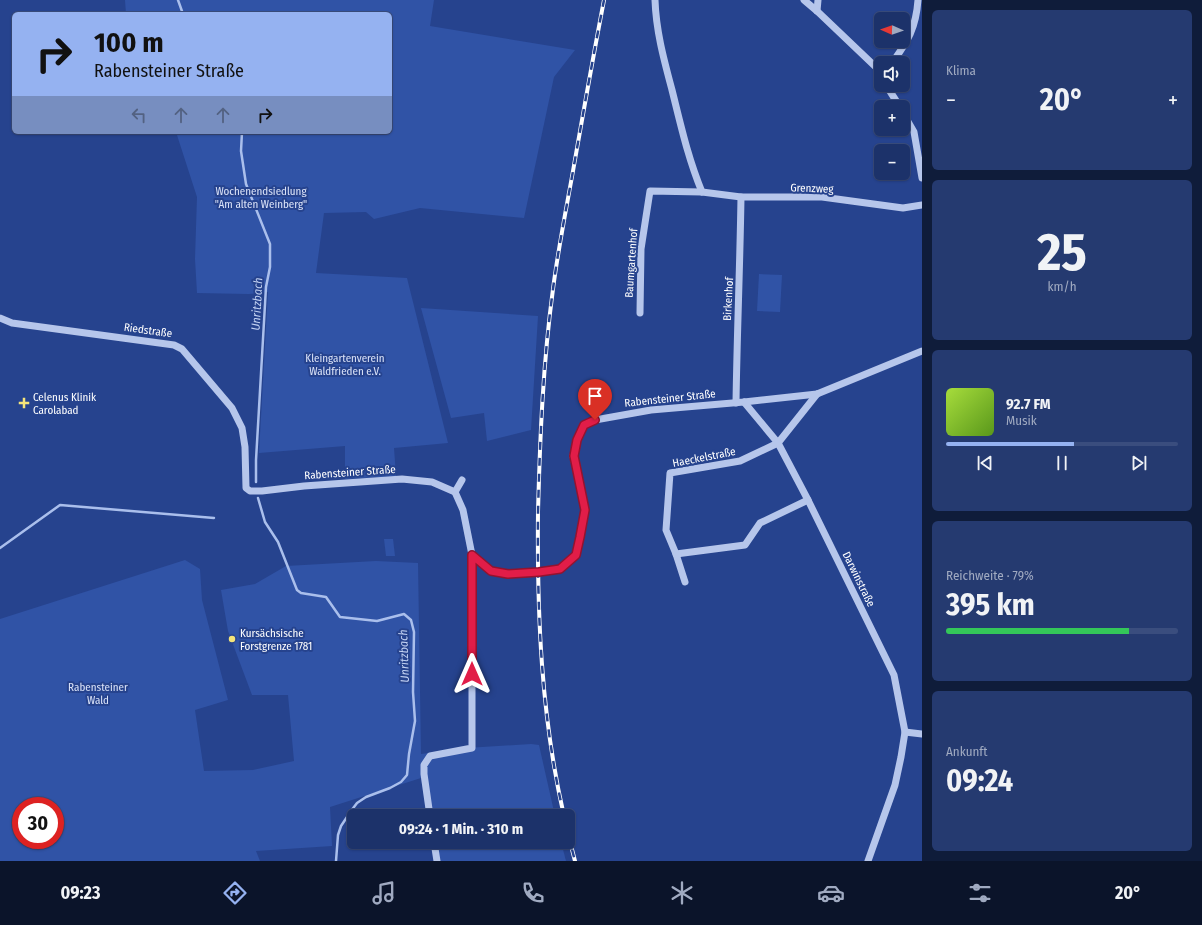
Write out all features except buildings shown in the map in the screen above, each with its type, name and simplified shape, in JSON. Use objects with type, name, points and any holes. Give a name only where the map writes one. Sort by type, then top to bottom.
[{"type":"street","points":[[655,0],[655,18],[662,54],[691,165],[702,192]]},
{"type":"street","points":[[804,0],[874,65]]},
{"type":"street","points":[[817,11],[818,0]]},
{"type":"street","points":[[897,56],[912,33],[918,0]]},
{"type":"street","points":[[910,125],[914,132],[922,178]]},
{"type":"street","name":"Grenzweg","points":[[650,191],[702,192],[741,197],[822,197],[903,208],[922,205]]},
{"type":"street","name":"Baumgartenhof","points":[[640,313],[641,249],[650,191]]},
{"type":"street","name":"Birkenhof","points":[[736,403],[736,341],[740,263],[741,197]]},
{"type":"street","name":"Riedstraße","points":[[0,318],[12,323],[174,345],[182,349],[232,408],[242,428],[245,447],[246,488]]},
{"type":"street","name":"Rabensteiner Straße","points":[[472,555],[491,571],[508,574],[560,569],[576,555],[585,510],[574,456],[577,440],[584,425],[595,420],[651,410],[817,394],[922,351]]},
{"type":"street","points":[[778,443],[817,394]]},
{"type":"street","name":"Darwinstraße","points":[[744,402],[778,443],[808,500],[894,675],[905,732],[895,785],[868,861]]},
{"type":"street","name":"Haeckelstraße","points":[[685,582],[666,530],[670,473],[740,461],[778,443]]},
{"type":"street","name":"Rabensteiner Straße","points":[[246,488],[250,490],[262,491],[304,486],[402,479],[432,482],[455,492]]},
{"type":"street","points":[[429,809],[424,765],[430,756],[472,748],[472,555],[463,510],[455,492],[462,480]]},
{"type":"street","points":[[676,554],[745,545],[760,523],[808,500]]},
{"type":"street","points":[[905,732],[922,734]]},
{"type":"street","points":[[435,849],[437,861]]},
{"type":"green space","points":[[125,0],[434,0],[430,26],[575,50],[554,77],[524,218],[420,208],[374,219],[366,212],[324,213],[316,273],[407,278],[448,443],[394,448],[396,476],[345,479],[345,446],[259,453],[268,292],[249,294],[197,293],[195,259],[197,197],[177,134],[392,134],[392,12],[126,12]]},
{"type":"green space","points":[[759,274],[782,275],[780,312],[757,311]]},
{"type":"green space","points":[[421,308],[538,316],[531,430],[487,441],[484,413],[451,418]]},
{"type":"green space","points":[[384,539],[393,539],[395,556],[386,556]]},
{"type":"green space","name":"Rabensteiner Wald","points":[[185,560],[200,569],[202,600],[228,700],[195,710],[204,771],[253,770],[294,761],[288,695],[252,695],[228,631],[221,590],[255,584],[286,566],[376,561],[418,563],[421,754],[466,748],[531,744],[539,745],[553,809],[426,809],[421,778],[330,807],[332,846],[256,851],[260,861],[0,861],[0,619]]},
{"type":"green space","points":[[433,849],[563,849],[566,861],[434,861]]},
{"type":"waterway","name":"Unritzbach","points":[[178,0],[182,12]]},
{"type":"waterway","name":"Unritzbach","points":[[242,134],[241,151],[246,184],[270,244],[270,267],[266,287],[256,482]]},
{"type":"waterway","name":"Unritzbach","points":[[258,498],[265,522],[278,542],[297,590],[301,593],[326,597],[340,617],[377,621],[404,614],[411,620],[414,632],[413,692],[415,721],[407,775],[401,782],[366,797],[357,803],[341,826],[338,835],[336,861]]},
{"type":"waterway","points":[[0,548],[60,505],[214,518]]},
{"type":"railway","points":[[563,809],[550,741],[542,665],[538,588],[538,512],[541,428],[544,372],[555,274],[604,0]]},
{"type":"railway","points":[[572,849],[575,861]]},
{"type":"place","name":"Celenus Klinik Carolabad","points":[[24,403]]},
{"type":"place","name":"Kursächsische Forstgrenze 1781","points":[[232,639]]},
{"type":"route","points":[[472,674],[472,555],[491,571],[508,574],[560,569],[576,555],[585,510],[574,456],[577,440],[584,425],[595,420]]},
{"type":"park label","name":"Wochenendsiedlung \"Am alten Weinberg\"","points":[[261,197]]},
{"type":"park label","name":"Kleingartenverein Waldfrieden e.V.","points":[[345,364]]}]
